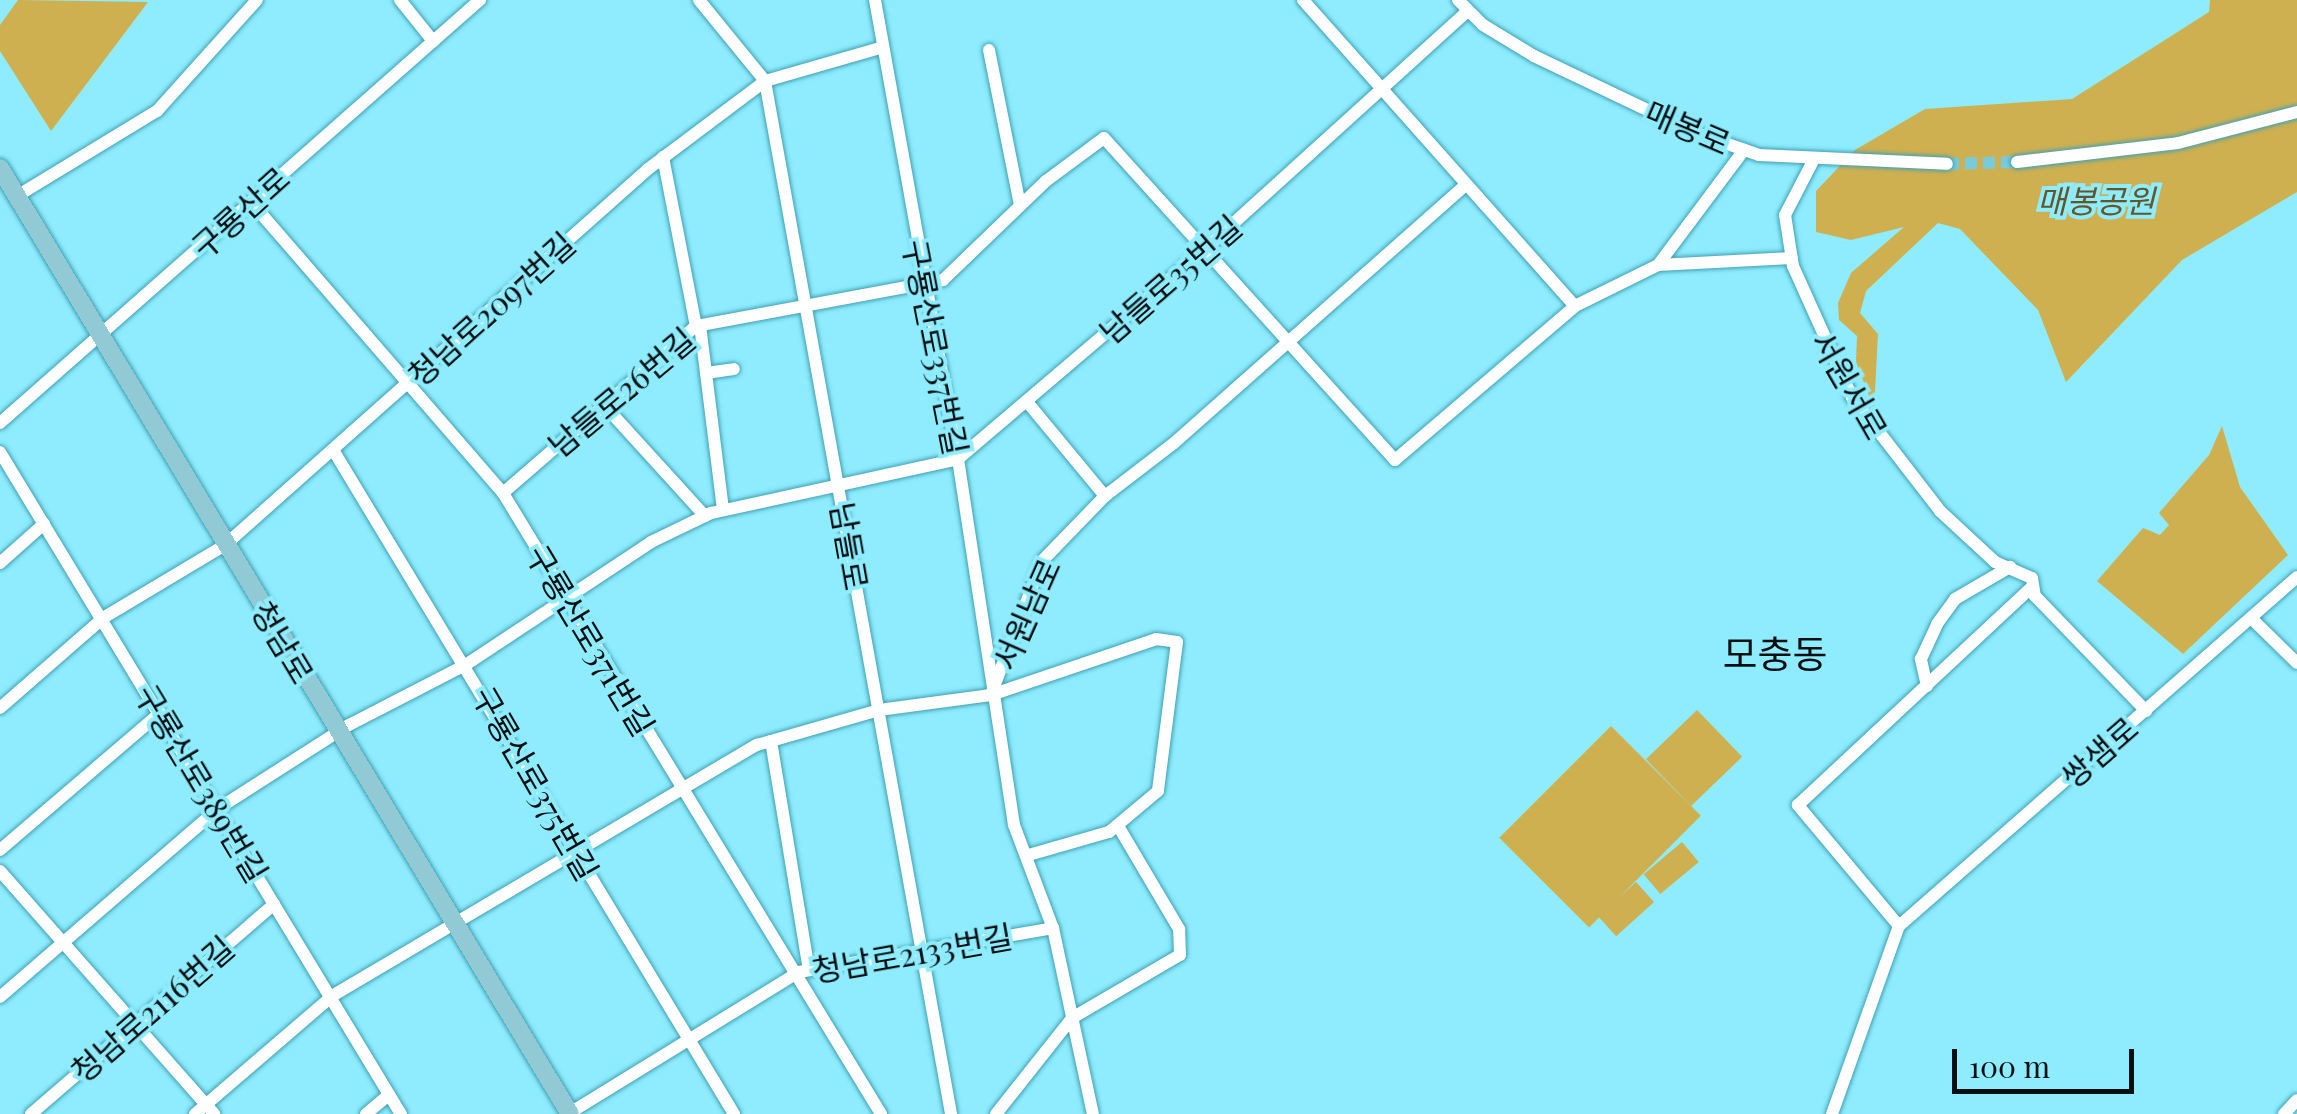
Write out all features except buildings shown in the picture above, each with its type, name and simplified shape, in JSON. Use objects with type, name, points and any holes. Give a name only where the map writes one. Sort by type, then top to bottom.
[{"type":"main road","name":"청남로","points":[[0,168],[569,1114]]},
{"type":"street","points":[[17,196],[157,111],[257,0]]},
{"type":"street","points":[[400,0],[434,41]]},
{"type":"street","name":"구룡산로","points":[[0,423],[480,0]]},
{"type":"street","name":"남들로","points":[[700,0],[764,81],[808,300],[919,952],[951,1114]]},
{"type":"street","name":"구룡산로337번길","points":[[874,0],[958,459],[991,695],[1014,825],[1029,855],[1054,928],[1093,1114]]},
{"type":"street","points":[[1303,0],[1464,186],[1575,306]]},
{"type":"street","name":"매봉로","points":[[1458,0],[1468,11],[1566,72],[1744,150],[1814,159],[1947,164]]},
{"type":"street","name":"남들로35번길","points":[[0,997],[219,808],[339,733],[467,664],[651,542],[723,510],[958,459],[1204,250],[1468,11]]},
{"type":"street","points":[[764,81],[880,48]]},
{"type":"street","points":[[989,50],[1020,205]]},
{"type":"street","name":"청남로2097번길","points":[[0,708],[103,618],[225,545],[334,453],[664,158],[764,81]]},
{"type":"street","points":[[2017,162],[2178,144],[2297,112]]},
{"type":"street","points":[[923,284],[943,280],[1020,205],[1104,138],[1395,460],[1575,306],[1658,264],[1792,258]]},
{"type":"street","points":[[1658,264],[1744,150]]},
{"type":"street","points":[[664,158],[698,325],[723,510]]},
{"type":"street","name":"서원서로","points":[[1814,159],[1786,215],[1792,258],[1816,328],[1892,455],[1940,511],[1995,562],[2032,578],[2035,596],[2146,711]]},
{"type":"street","name":"서원남로","points":[[205,1111],[332,996],[679,788],[771,741],[878,710],[991,695],[1042,561],[1105,496],[1464,186]]},
{"type":"street","name":"구룡산로371번길","points":[[251,202],[503,493],[679,788],[804,971],[881,1114]]},
{"type":"street","name":"남들로26번길","points":[[503,493],[698,325],[808,300],[923,284]]},
{"type":"street","points":[[706,374],[734,369]]},
{"type":"street","points":[[1028,403],[1105,496]]},
{"type":"street","points":[[604,405],[705,516]]},
{"type":"street","name":"구룡산로389번길","points":[[0,452],[401,1114]]},
{"type":"street","name":"구룡산로375번길","points":[[334,453],[467,664],[734,1114]]},
{"type":"street","points":[[0,564],[44,524]]},
{"type":"street","points":[[1927,686],[1921,659],[1937,624],[1955,599],[2010,567]]},
{"type":"street","name":"쌍샘로","points":[[1832,1114],[1899,926],[2297,577]]},
{"type":"street","points":[[1899,926],[1798,806],[2034,586]]},
{"type":"street","points":[[2251,618],[2297,663]]},
{"type":"street","points":[[991,695],[1156,638],[1177,642],[1158,791],[1118,826],[1029,855]]},
{"type":"street","points":[[0,850],[160,713]]},
{"type":"street","points":[[771,741],[804,971]]},
{"type":"street","points":[[996,1114],[1072,1018],[1180,955],[1179,928],[1118,826]]},
{"type":"street","points":[[0,871],[205,1111]]},
{"type":"street","name":"청남로2116번길","points":[[31,1114],[274,904]]},
{"type":"street","name":"청남로2133번길","points":[[569,1114],[804,971],[1054,928]]},
{"type":"street","points":[[366,1114],[388,1094]]},
{"type":"street","points":[[2284,1114],[2297,1100]]},
{"type":"green space","points":[[18,0],[148,2],[51,131],[0,51],[0,25]]},
{"type":"green space","name":"매봉공원","points":[[2210,0],[2297,0],[2297,192],[2182,260],[2066,382],[2038,310],[1960,229],[1938,223],[1866,291],[1860,313],[1878,334],[1874,409],[1856,362],[1857,336],[1839,320],[1838,303],[1851,273],[1904,227],[1851,240],[1816,232],[1816,191],[1855,150],[1925,109],[2072,99],[2209,12]]},
{"type":"green space","points":[[2222,426],[2240,487],[2288,555],[2183,654],[2097,581],[2143,528],[2160,535],[2169,525],[2159,513],[2209,455]]},
{"type":"green space","points":[[1697,710],[1742,757],[1691,806],[1646,759]]},
{"type":"green space","points":[[1611,726],[1701,816],[1589,928],[1499,838]]},
{"type":"green space","points":[[1682,842],[1699,862],[1660,894],[1644,874]]},
{"type":"green space","points":[[1636,882],[1654,902],[1616,936],[1598,916]]},
{"type":"tunnel","points":[[1947,164],[2017,162]]},
{"type":"district","name":"모충동","points":[[1775,653]]}]
